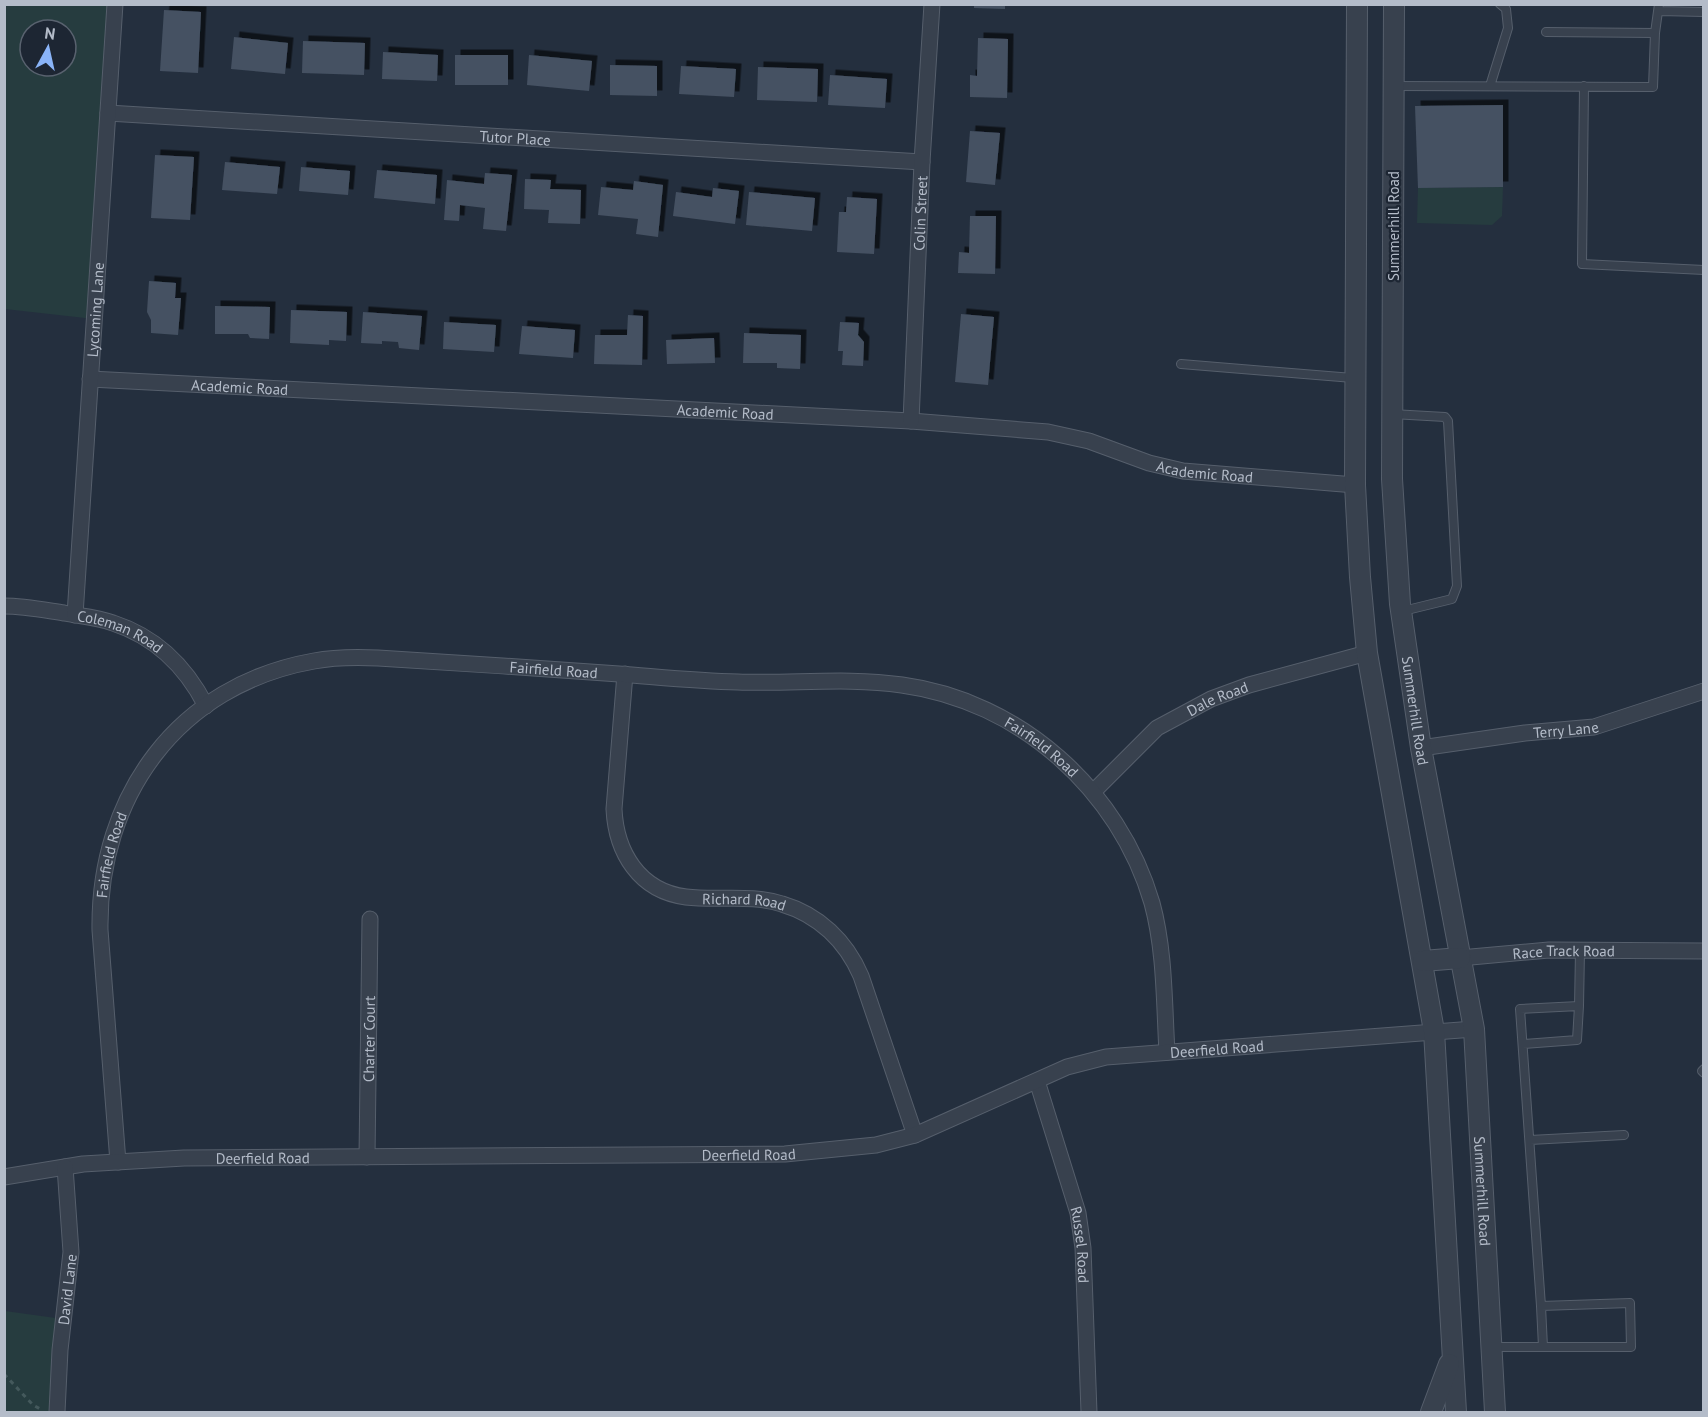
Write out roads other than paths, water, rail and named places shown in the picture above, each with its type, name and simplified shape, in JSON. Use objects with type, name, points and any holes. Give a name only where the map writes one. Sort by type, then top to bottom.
[{"type":"street","name":"Lycoming Lane","points":[[75,615],[114,4]]},
{"type":"street","name":"Colin Street","points":[[911,422],[922,162],[932,4]]},
{"type":"street","points":[[1357,4],[1355,485],[1360,577],[1367,653],[1434,1031],[1456,1413]]},
{"type":"street","name":"Summerhill Road","points":[[1394,4],[1392,479],[1401,612],[1421,748],[1474,1029],[1495,1413]]},
{"type":"street","name":"Tutor Place","points":[[108,113],[922,162]]},
{"type":"street","name":"Academic Road","points":[[90,379],[911,422],[1048,432],[1089,441],[1149,463],[1184,471],[1355,485]]},
{"type":"street","name":"Coleman Road","points":[[4,606],[19,606],[112,622],[134,631],[168,653],[189,677],[206,706]]},
{"type":"street","name":"Dale Road","points":[[1093,792],[1157,728],[1211,699],[1249,685],[1367,653]]},
{"type":"street","name":"Fairfield Road","points":[[118,1162],[100,930],[102,876],[116,824],[140,776],[174,734],[206,706],[263,674],[315,660],[342,657],[378,657],[738,682],[871,682],[934,691],[993,713],[1021,729],[1063,761],[1093,792],[1112,817],[1128,844],[1142,873],[1159,934],[1167,1052]]},
{"type":"street","name":"Richard Road","points":[[625,674],[614,809],[619,844],[627,860],[652,885],[668,893],[685,897],[759,900],[782,904],[805,912],[834,934],[850,954],[861,975],[915,1135]]},
{"type":"street","name":"Terry Lane","points":[[1421,748],[1525,733],[1594,727],[1704,691]]},
{"type":"street","name":"Charter Court","points":[[367,1157],[370,919]]},
{"type":"street","name":"Race Track Road","points":[[1423,961],[1549,950],[1704,951]]},
{"type":"street","name":"Deerfield Road","points":[[4,1177],[65,1167],[184,1158],[785,1154],[876,1145],[915,1135],[1067,1067],[1106,1058],[1474,1029]]},
{"type":"street","name":"Russel Road","points":[[1036,1081],[1078,1213],[1083,1248],[1089,1413]]},
{"type":"street","name":"David Lane","points":[[53,1412],[71,1252],[65,1167]]},
{"type":"street","points":[[1431,1413],[1453,1353]]},
{"type":"lane","points":[[1490,86],[1508,28],[1506,9],[1500,4]]},
{"type":"lane","points":[[1394,86],[1653,87],[1655,33],[1659,8],[1704,12]]},
{"type":"lane","points":[[1546,32],[1655,33]]},
{"type":"lane","points":[[1584,86],[1582,264],[1704,270]]},
{"type":"lane","points":[[1181,363],[1355,378]]},
{"type":"lane","points":[[1392,414],[1445,417],[1448,421],[1457,586],[1452,599],[1401,612]]},
{"type":"lane","points":[[1523,1044],[1578,1040],[1580,951]]},
{"type":"lane","points":[[1543,1347],[1520,1009],[1579,1006]]},
{"type":"lane","points":[[1530,1140],[1624,1135]]},
{"type":"lane","points":[[1491,1347],[1631,1347],[1630,1303],[1541,1306]]}]
